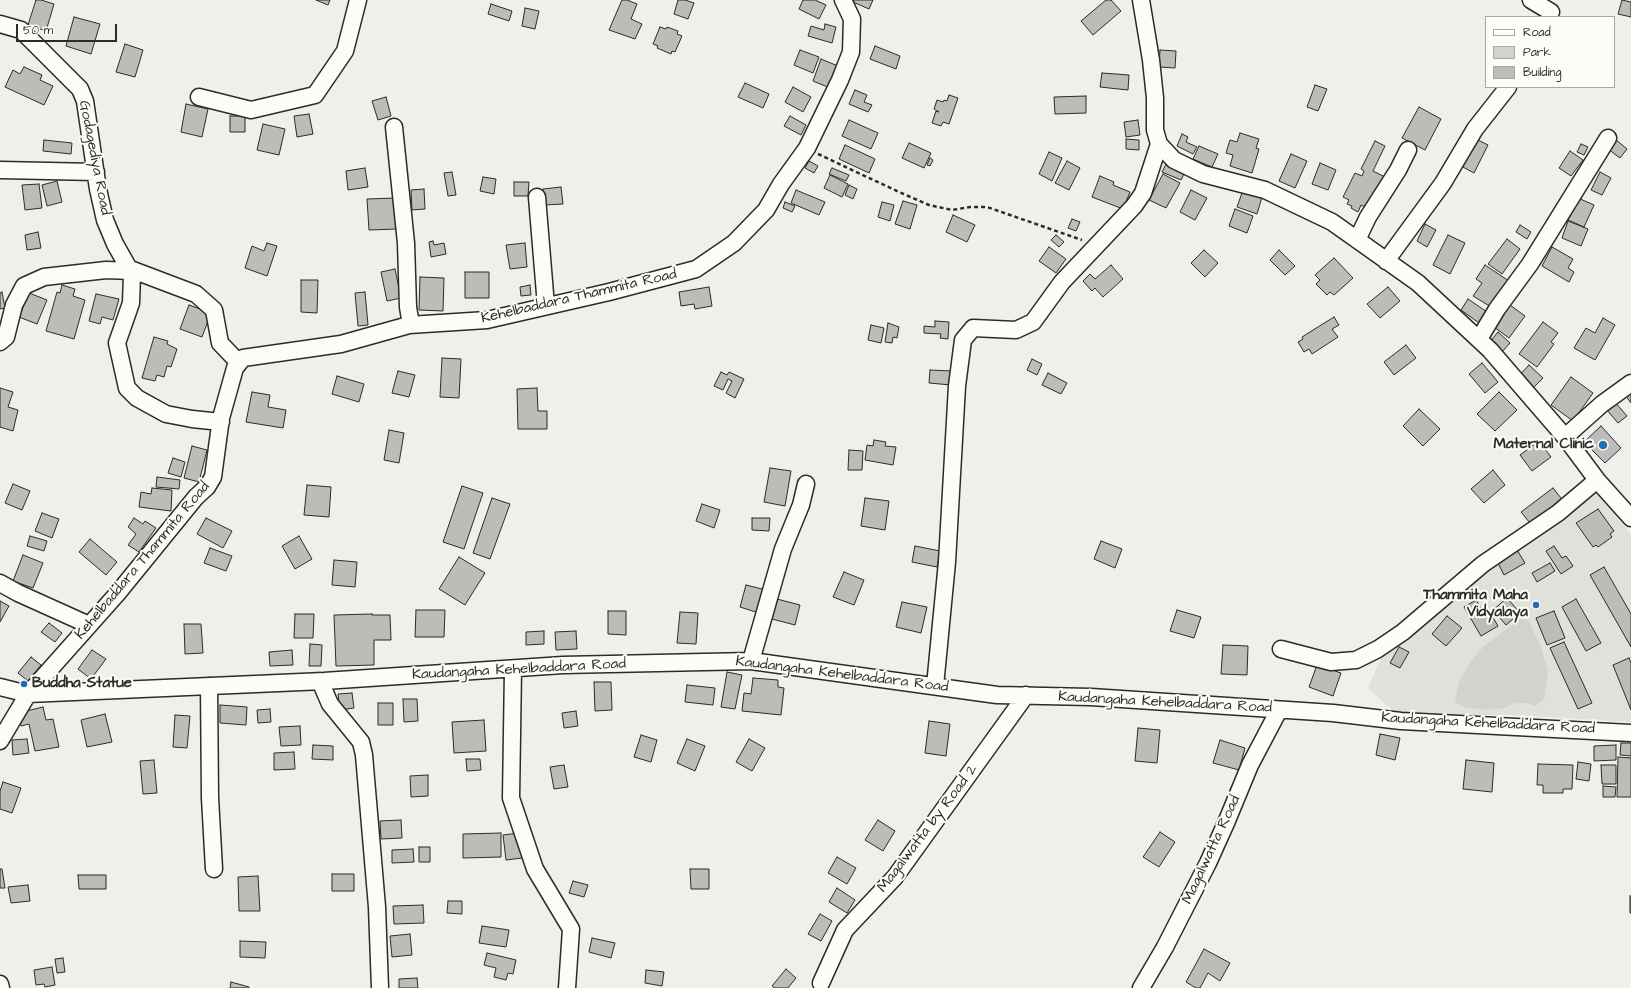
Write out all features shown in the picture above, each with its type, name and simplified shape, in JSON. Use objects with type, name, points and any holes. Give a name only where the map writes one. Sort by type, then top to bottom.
[{"type":"street","points":[[199,97],[251,110],[315,95],[345,51],[358,0]]},
{"type":"street","name":"Kehelbaddara Thammita Road","points":[[0,741],[28,694],[117,594],[196,496],[207,487],[213,477],[221,422],[235,368],[243,358],[341,344],[411,325],[487,320],[696,269],[734,243],[766,210],[781,184],[807,148],[840,80],[851,52],[852,19],[843,0]]},
{"type":"street","points":[[1141,0],[1151,60],[1155,98],[1155,130],[1159,144],[1174,160],[1203,174],[1265,190],[1332,222],[1418,283],[1490,350],[1565,436],[1597,480],[1631,518]]},
{"type":"street","points":[[1531,0],[1552,10]]},
{"type":"street","name":"Godagediya Road","points":[[0,24],[21,30],[80,89],[86,101],[96,172],[105,220],[115,244],[132,274],[132,303],[117,343],[127,388],[137,398],[166,414],[192,420],[221,422]]},
{"type":"street","points":[[1386,261],[1443,183],[1475,129],[1507,88]]},
{"type":"street","points":[[394,127],[406,243],[408,307],[411,325]]},
{"type":"street","points":[[1479,339],[1497,309],[1530,264],[1608,138]]},
{"type":"street","points":[[935,686],[947,562],[958,386],[963,340],[973,328],[1016,330],[1033,322],[1062,282],[1134,206],[1143,193],[1159,144]]},
{"type":"street","points":[[1357,240],[1368,217],[1398,170],[1408,150]]},
{"type":"street","points":[[0,170],[96,172]]},
{"type":"street","points":[[537,197],[546,306]]},
{"type":"street","points":[[0,342],[6,337],[14,305],[24,286],[44,277],[106,270],[130,270],[196,294],[214,310],[220,343],[239,363]]},
{"type":"street","points":[[1565,436],[1602,404],[1631,383]]},
{"type":"street","points":[[1281,649],[1331,662],[1356,660],[1378,649],[1426,613],[1483,564],[1558,513],[1597,480]]},
{"type":"street","points":[[751,661],[783,549],[801,504],[806,484]]},
{"type":"street","points":[[0,583],[18,593],[89,625]]},
{"type":"street","name":"Kaudangaha Kehelbaddara Road","points":[[0,687],[28,694],[320,681],[563,665],[751,661],[997,695],[1091,697],[1334,713],[1402,721],[1631,733]]},
{"type":"street","points":[[513,669],[511,798],[535,869],[571,929],[567,988]]},
{"type":"street","points":[[320,681],[330,704],[360,742],[364,755],[377,906],[380,988]]},
{"type":"street","points":[[209,686],[210,798],[214,869]]},
{"type":"street","name":"Magalwatta by Road 2","points":[[821,983],[845,930],[895,877],[1026,695]]},
{"type":"street","name":"Magalwatta Road","points":[[1141,988],[1165,947],[1208,863],[1250,765],[1280,710]]},
{"type":"street","points":[[0,984],[1,988]]},
{"type":"path","points":[[807,148],[929,205],[952,210],[970,207],[987,207],[1097,245]]},
{"type":"shaded area","name":"Thammita Maha Vidyalaya","points":[[1594,488],[1631,534],[1631,722],[1513,715],[1445,715],[1394,712],[1368,688],[1381,658],[1409,632]]},
{"type":"green space","points":[[1520,619],[1529,621],[1541,647],[1548,672],[1544,699],[1535,706],[1528,703],[1515,703],[1505,708],[1486,710],[1464,707],[1455,702],[1459,682],[1470,663],[1483,647]]},
{"type":"building","points":[[36,0],[54,4],[46,31],[28,25]]},
{"type":"building","points":[[316,0],[330,0],[328,5]]},
{"type":"building","points":[[622,0],[627,0],[637,4],[631,19],[642,24],[635,39],[609,30]]},
{"type":"building","points":[[678,0],[685,0],[694,3],[688,19],[674,14]]},
{"type":"building","points":[[803,0],[815,0],[826,5],[819,19],[799,9]]},
{"type":"building","points":[[854,0],[873,0],[869,9],[853,2]]},
{"type":"building","points":[[1106,0],[1111,0],[1121,11],[1093,35],[1081,21]]},
{"type":"building","points":[[1622,0],[1631,2],[1631,17],[1618,14]]},
{"type":"building","points":[[491,4],[512,11],[509,21],[488,14]]},
{"type":"building","points":[[525,8],[539,11],[535,29],[522,26]]},
{"type":"building","points":[[74,17],[100,24],[91,54],[66,46]]},
{"type":"building","points":[[825,24],[836,27],[832,43],[808,36],[811,26],[824,30]]},
{"type":"building","points":[[660,27],[666,29],[667,27],[678,31],[677,34],[682,36],[675,52],[672,51],[671,54],[657,48],[658,46],[653,44]]},
{"type":"building","points":[[125,44],[143,50],[135,77],[116,72]]},
{"type":"building","points":[[875,46],[900,56],[896,69],[870,59]]},
{"type":"building","points":[[800,50],[819,57],[813,73],[794,65]]},
{"type":"building","points":[[1160,50],[1176,51],[1175,68],[1159,67]]},
{"type":"building","points":[[821,59],[838,66],[830,88],[813,81]]},
{"type":"building","points":[[24,67],[42,75],[40,80],[53,86],[44,105],[5,87],[13,70],[20,74]]},
{"type":"building","points":[[1102,73],[1129,75],[1128,90],[1100,87]]},
{"type":"building","points":[[745,83],[769,94],[763,108],[738,97]]},
{"type":"building","points":[[1315,85],[1327,89],[1318,111],[1307,107]]},
{"type":"building","points":[[793,87],[811,97],[803,112],[785,102]]},
{"type":"building","points":[[855,90],[867,95],[864,102],[872,105],[868,112],[849,104]]},
{"type":"building","points":[[949,95],[958,98],[949,124],[943,122],[941,126],[932,123],[936,111],[939,112],[934,109],[937,100],[943,102],[944,100],[947,101]]},
{"type":"building","points":[[1086,96],[1086,113],[1055,114],[1054,97]]},
{"type":"building","points":[[386,97],[391,116],[378,120],[372,101]]},
{"type":"building","points":[[186,104],[208,109],[202,137],[181,132]]},
{"type":"building","points":[[1419,107],[1441,119],[1425,150],[1402,138]]},
{"type":"building","points":[[309,114],[313,134],[297,137],[294,116]]},
{"type":"building","points":[[230,116],[245,116],[245,132],[230,132]]},
{"type":"building","points":[[790,116],[806,125],[801,135],[784,126]]},
{"type":"building","points":[[849,120],[878,133],[871,149],[842,136]]},
{"type":"building","points":[[1138,120],[1140,135],[1126,137],[1124,122]]},
{"type":"building","points":[[263,124],[285,129],[279,155],[257,150]]},
{"type":"building","points":[[1240,133],[1259,139],[1256,148],[1259,149],[1252,173],[1230,166],[1233,155],[1226,153],[1230,140],[1237,142]]},
{"type":"building","points":[[1182,134],[1188,137],[1186,142],[1197,147],[1193,154],[1177,146]]},
{"type":"building","points":[[1126,139],[1139,140],[1139,150],[1126,149]]},
{"type":"building","points":[[1476,139],[1488,145],[1474,173],[1461,166]]},
{"type":"building","points":[[1615,139],[1627,149],[1620,158],[1608,149]]},
{"type":"building","points":[[44,140],[72,143],[71,154],[43,151]]},
{"type":"building","points":[[1375,141],[1385,146],[1373,171],[1385,177],[1369,209],[1361,205],[1358,212],[1351,208],[1352,206],[1347,204],[1349,200],[1343,197],[1355,173],[1362,176],[1364,171],[1361,169]]},
{"type":"building","points":[[909,143],[931,153],[924,168],[902,158]]},
{"type":"building","points":[[1581,144],[1588,147],[1584,155],[1577,152]]},
{"type":"building","points":[[845,145],[875,159],[869,173],[839,159]]},
{"type":"building","points":[[1199,146],[1218,154],[1212,167],[1193,159]]},
{"type":"building","points":[[1570,151],[1583,160],[1571,176],[1559,168]]},
{"type":"building","points":[[1049,152],[1062,158],[1052,181],[1039,174]]},
{"type":"building","points":[[1291,154],[1307,161],[1295,188],[1279,181]]},
{"type":"building","points":[[930,158],[933,160],[930,166],[927,165]]},
{"type":"building","points":[[809,161],[818,166],[814,173],[805,168]]},
{"type":"building","points":[[1067,161],[1080,168],[1069,190],[1055,183]]},
{"type":"building","points":[[1167,162],[1186,170],[1181,180],[1162,172]]},
{"type":"building","points":[[1320,163],[1336,170],[1328,190],[1312,184]]},
{"type":"building","points":[[365,168],[368,187],[348,190],[346,171]]},
{"type":"building","points":[[832,168],[849,175],[846,181],[829,174]]},
{"type":"building","points":[[452,172],[456,195],[448,196],[444,173]]},
{"type":"building","points":[[1600,172],[1611,178],[1602,195],[1591,190]]},
{"type":"building","points":[[1163,174],[1180,183],[1166,208],[1149,200]]},
{"type":"building","points":[[830,175],[848,184],[842,197],[824,188]]},
{"type":"building","points":[[1100,176],[1114,182],[1113,185],[1130,192],[1123,209],[1092,197]]},
{"type":"building","points":[[483,177],[496,179],[494,194],[480,191]]},
{"type":"building","points":[[57,181],[62,202],[47,206],[42,185]]},
{"type":"building","points":[[514,182],[529,182],[528,196],[514,196]]},
{"type":"building","points":[[39,184],[42,208],[25,210],[22,185]]},
{"type":"building","points":[[849,185],[857,189],[853,199],[845,195]]},
{"type":"building","points":[[561,187],[563,204],[545,205],[543,189]]},
{"type":"building","points":[[424,189],[425,209],[412,210],[411,190]]},
{"type":"building","points":[[796,190],[825,202],[819,215],[791,203]]},
{"type":"building","points":[[1191,190],[1207,198],[1195,220],[1180,212]]},
{"type":"building","points":[[1243,190],[1262,197],[1257,214],[1237,207]]},
{"type":"building","points":[[396,198],[397,229],[369,230],[367,199]]},
{"type":"building","points":[[1578,198],[1594,205],[1584,227],[1568,220]]},
{"type":"building","points":[[903,201],[917,205],[910,229],[895,224]]},
{"type":"building","points":[[785,202],[795,206],[792,212],[783,208]]},
{"type":"building","points":[[882,202],[894,205],[890,221],[878,217]]},
{"type":"building","points":[[1235,209],[1253,216],[1247,233],[1229,226]]},
{"type":"building","points":[[953,215],[975,225],[967,242],[946,232]]},
{"type":"building","points":[[1072,219],[1080,222],[1076,231],[1068,228]]},
{"type":"building","points":[[1568,221],[1588,229],[1581,246],[1562,238]]},
{"type":"building","points":[[1425,224],[1436,230],[1427,247],[1417,241]]},
{"type":"building","points":[[1520,225],[1531,232],[1527,239],[1516,232]]},
{"type":"building","points":[[38,232],[41,248],[27,250],[25,235]]},
{"type":"building","points":[[1056,235],[1064,242],[1059,247],[1051,240]]},
{"type":"building","points":[[1448,235],[1465,243],[1450,274],[1433,265]]},
{"type":"building","points":[[1507,239],[1520,249],[1502,274],[1488,264]]},
{"type":"building","points":[[433,241],[434,245],[444,243],[446,254],[431,257],[429,242]]},
{"type":"building","points":[[267,243],[277,246],[267,276],[245,268],[252,246],[264,251]]},
{"type":"building","points":[[525,243],[527,267],[510,269],[506,245]]},
{"type":"building","points":[[1049,247],[1066,259],[1056,273],[1039,261]]},
{"type":"building","points":[[1552,247],[1573,259],[1568,268],[1574,272],[1569,282],[1542,266]]},
{"type":"building","points":[[1204,250],[1218,263],[1205,277],[1191,263]]},
{"type":"building","points":[[1279,250],[1295,266],[1285,275],[1270,260]]},
{"type":"building","points":[[1334,258],[1353,278],[1334,295],[1330,292],[1327,295],[1316,284],[1320,280],[1315,275]]},
{"type":"building","points":[[1111,265],[1123,279],[1103,297],[1095,288],[1092,291],[1083,281],[1090,274],[1095,279]]},
{"type":"building","points":[[1485,265],[1509,281],[1491,307],[1473,296],[1482,283],[1476,279]]},
{"type":"building","points":[[395,269],[401,298],[387,301],[381,272]]},
{"type":"building","points":[[465,272],[489,272],[489,298],[465,298]]},
{"type":"building","points":[[420,277],[444,278],[443,311],[419,310]]},
{"type":"building","points":[[301,280],[318,280],[317,313],[301,312]]},
{"type":"building","points":[[62,285],[75,289],[73,296],[85,300],[74,339],[46,331],[57,292],[60,293]]},
{"type":"building","points":[[530,285],[531,295],[521,296],[520,287]]},
{"type":"building","points":[[709,287],[712,306],[695,309],[694,304],[681,306],[679,292]]},
{"type":"building","points":[[1388,287],[1400,301],[1380,318],[1367,304]]},
{"type":"building","points":[[2,292],[5,308],[0,309],[0,293]]},
{"type":"building","points":[[365,292],[368,325],[358,326],[355,293]]},
{"type":"building","points":[[29,293],[47,300],[37,324],[19,317]]},
{"type":"building","points":[[96,294],[119,299],[113,320],[102,317],[100,324],[89,321]]},
{"type":"building","points":[[1468,299],[1487,312],[1479,323],[1461,310]]},
{"type":"building","points":[[189,305],[211,313],[202,337],[180,329]]},
{"type":"building","points":[[1510,305],[1525,316],[1509,338],[1494,327]]},
{"type":"building","points":[[1334,317],[1339,325],[1332,329],[1338,337],[1312,354],[1309,349],[1304,352],[1298,342],[1303,339],[1302,337]]},
{"type":"building","points":[[1603,318],[1615,325],[1595,360],[1574,348],[1586,328],[1595,333]]},
{"type":"building","points":[[935,321],[949,322],[948,339],[940,338],[941,334],[924,333],[924,326],[935,327]]},
{"type":"building","points":[[1543,322],[1558,333],[1551,342],[1554,344],[1537,367],[1519,354]]},
{"type":"building","points":[[888,323],[899,327],[897,338],[893,337],[892,343],[885,342]]},
{"type":"building","points":[[871,325],[884,328],[881,343],[868,340]]},
{"type":"building","points":[[1498,332],[1510,343],[1501,353],[1489,343]]},
{"type":"building","points":[[154,337],[168,341],[167,344],[177,349],[171,367],[167,366],[164,377],[157,375],[155,381],[142,378]]},
{"type":"building","points":[[1406,345],[1416,358],[1394,375],[1384,362]]},
{"type":"building","points":[[442,358],[461,359],[459,398],[440,397]]},
{"type":"building","points":[[1032,359],[1042,364],[1037,375],[1027,370]]},
{"type":"building","points":[[1482,363],[1498,382],[1485,393],[1469,374]]},
{"type":"building","points":[[1529,365],[1543,378],[1531,390],[1518,377]]},
{"type":"building","points":[[930,370],[952,371],[951,385],[929,383]]},
{"type":"building","points":[[398,371],[415,375],[409,397],[392,393]]},
{"type":"building","points":[[721,372],[727,375],[729,372],[744,379],[735,398],[726,393],[732,381],[728,379],[723,390],[714,386]]},
{"type":"building","points":[[1048,373],[1067,383],[1061,394],[1042,385]]},
{"type":"building","points":[[337,376],[364,384],[359,402],[332,394]]},
{"type":"building","points":[[1571,377],[1593,393],[1573,421],[1551,405]]},
{"type":"building","points":[[0,388],[13,392],[8,407],[18,410],[13,431],[0,427]]},
{"type":"building","points":[[537,388],[538,411],[547,411],[547,429],[518,429],[517,389]]},
{"type":"building","points":[[1631,390],[1631,403],[1625,395]]},
{"type":"building","points":[[252,392],[270,395],[268,407],[286,410],[283,428],[246,422]]},
{"type":"building","points":[[1499,392],[1517,410],[1495,431],[1477,414]]},
{"type":"building","points":[[1614,401],[1627,416],[1618,423],[1606,409]]},
{"type":"building","points":[[1419,409],[1440,429],[1423,446],[1403,426]]},
{"type":"building","name":"Maternal Clinic","points":[[1601,426],[1621,448],[1605,463],[1584,442]]},
{"type":"building","points":[[389,430],[404,433],[399,463],[384,460]]},
{"type":"building","points":[[874,440],[886,442],[885,446],[896,447],[893,465],[865,460],[867,445],[873,446]]},
{"type":"building","points":[[1539,441],[1551,457],[1532,471],[1520,455]]},
{"type":"building","points":[[192,446],[207,450],[199,482],[184,478]]},
{"type":"building","points":[[849,450],[863,451],[862,470],[848,470]]},
{"type":"building","points":[[173,458],[185,462],[181,477],[168,473]]},
{"type":"building","points":[[770,468],[791,471],[785,506],[764,502]]},
{"type":"building","points":[[1493,470],[1505,485],[1484,503],[1471,489]]},
{"type":"building","points":[[157,477],[180,480],[179,489],[156,487]]},
{"type":"building","points":[[13,484],[30,491],[22,510],[5,503]]},
{"type":"building","points":[[307,485],[331,487],[329,517],[304,515]]},
{"type":"building","points":[[462,486],[483,493],[464,549],[443,542]]},
{"type":"building","points":[[152,488],[172,490],[171,511],[139,507],[141,492],[151,494]]},
{"type":"building","points":[[1553,488],[1565,503],[1534,528],[1521,512]]},
{"type":"building","points":[[492,498],[510,504],[490,559],[473,553]]},
{"type":"building","points":[[865,498],[889,501],[885,530],[861,526]]},
{"type":"building","points":[[702,504],[720,510],[714,528],[696,521]]},
{"type":"building","points":[[1598,509],[1614,531],[1610,534],[1612,537],[1598,547],[1596,545],[1593,547],[1576,523]]},
{"type":"building","points":[[42,513],[59,519],[52,538],[35,531]]},
{"type":"building","points":[[134,518],[143,524],[145,521],[156,528],[139,552],[128,545],[136,534],[128,527]]},
{"type":"building","points":[[206,518],[232,531],[223,548],[197,534]]},
{"type":"building","points":[[752,518],[770,518],[769,531],[752,530]]},
{"type":"building","points":[[30,536],[47,541],[44,551],[27,546]]},
{"type":"building","points":[[299,536],[312,559],[295,569],[282,546]]},
{"type":"building","points":[[90,539],[117,562],[106,575],[79,552]]},
{"type":"building","points":[[1101,541],[1122,549],[1115,568],[1094,559]]},
{"type":"building","points":[[915,546],[940,551],[937,567],[912,562]]},
{"type":"building","points":[[1554,546],[1562,558],[1566,556],[1573,566],[1561,574],[1546,551]]},
{"type":"building","points":[[210,548],[232,556],[226,571],[204,563]]},
{"type":"building","points":[[1517,550],[1525,563],[1504,575],[1497,561]]},
{"type":"building","points":[[23,555],[43,563],[33,588],[13,581]]},
{"type":"building","points":[[459,557],[485,573],[465,605],[439,589]]},
{"type":"building","points":[[334,560],[357,562],[355,587],[332,585]]},
{"type":"building","points":[[1550,563],[1555,571],[1537,582],[1532,573]]},
{"type":"building","points":[[1604,567],[1631,614],[1631,647],[1590,575]]},
{"type":"building","points":[[844,572],[864,580],[854,605],[833,597]]},
{"type":"building","points":[[746,585],[766,590],[759,613],[740,607]]},
{"type":"building","points":[[1507,598],[1520,613],[1506,625],[1493,610]]},
{"type":"building","points":[[777,599],[800,605],[795,625],[772,619]]},
{"type":"building","points":[[1576,599],[1601,643],[1586,651],[1562,607]]},
{"type":"building","points":[[1476,600],[1484,614],[1489,611],[1498,626],[1481,636],[1464,607]]},
{"type":"building","points":[[0,601],[9,606],[0,622]]},
{"type":"building","points":[[902,602],[927,607],[921,633],[896,627]]},
{"type":"building","points":[[416,610],[445,610],[444,637],[415,637]]},
{"type":"building","points":[[1177,610],[1201,617],[1194,638],[1170,631]]},
{"type":"building","points":[[608,611],[626,611],[626,635],[608,634]]},
{"type":"building","points":[[1554,611],[1565,638],[1547,645],[1536,618]]},
{"type":"building","points":[[680,612],[698,613],[696,644],[677,643]]},
{"type":"building","points":[[295,614],[314,614],[313,638],[294,638]]},
{"type":"building","points":[[334,615],[390,615],[391,640],[374,640],[374,665],[336,666]]},
{"type":"building","points":[[1447,616],[1462,628],[1446,646],[1432,634]]},
{"type":"building","points":[[49,623],[62,633],[55,642],[41,632]]},
{"type":"building","points":[[184,624],[201,624],[203,653],[185,654]]},
{"type":"building","points":[[544,631],[544,644],[526,645],[526,632]]},
{"type":"building","points":[[576,631],[577,649],[556,650],[555,632]]},
{"type":"building","points":[[1564,642],[1592,703],[1578,709],[1550,648]]},
{"type":"building","points":[[310,644],[322,645],[321,666],[309,666]]},
{"type":"building","points":[[1223,645],[1248,646],[1247,675],[1221,674]]},
{"type":"building","points":[[1399,647],[1409,652],[1400,668],[1390,663]]},
{"type":"building","points":[[92,650],[106,659],[91,679],[78,669]]},
{"type":"building","points":[[292,650],[293,665],[270,666],[269,652]]},
{"type":"building","points":[[31,657],[41,665],[28,681],[18,673]]},
{"type":"building","points":[[1629,658],[1631,663],[1631,710],[1613,665]]},
{"type":"building","points":[[1317,665],[1341,673],[1333,696],[1309,687]]},
{"type":"building","points":[[727,672],[742,675],[735,709],[721,707]]},
{"type":"building","points":[[753,678],[778,680],[778,687],[784,688],[781,715],[742,711],[744,693],[751,694]]},
{"type":"building","points":[[594,682],[611,682],[612,710],[595,711]]},
{"type":"building","points":[[687,685],[715,688],[713,705],[685,702]]},
{"type":"building","points":[[352,693],[354,708],[340,710],[338,694]]},
{"type":"building","points":[[403,699],[417,699],[418,721],[404,722]]},
{"type":"building","points":[[378,703],[393,703],[393,725],[378,725]]},
{"type":"building","points":[[220,705],[247,707],[246,725],[220,723]]},
{"type":"building","points":[[43,707],[46,720],[53,719],[59,747],[35,751],[29,724],[21,726],[18,713]]},
{"type":"building","points":[[270,709],[271,722],[258,723],[257,710]]},
{"type":"building","points":[[576,711],[578,726],[564,728],[562,713]]},
{"type":"building","points":[[105,714],[112,742],[87,747],[81,720]]},
{"type":"building","points":[[175,715],[190,716],[187,748],[173,747]]},
{"type":"building","points":[[484,720],[486,751],[454,753],[452,722]]},
{"type":"building","points":[[929,721],[950,724],[946,756],[925,753]]},
{"type":"building","points":[[300,726],[301,745],[281,746],[279,727]]},
{"type":"building","points":[[1138,728],[1160,730],[1157,763],[1135,761]]},
{"type":"building","points":[[1380,734],[1400,738],[1395,760],[1376,755]]},
{"type":"building","points":[[641,735],[657,740],[651,762],[634,757]]},
{"type":"building","points":[[27,739],[29,753],[13,755],[12,740]]},
{"type":"building","points":[[687,739],[705,746],[695,771],[677,763]]},
{"type":"building","points":[[749,739],[765,748],[752,771],[736,762]]},
{"type":"building","points":[[1220,740],[1245,748],[1239,770],[1213,763]]},
{"type":"building","points":[[1621,743],[1631,743],[1631,756],[1620,755]]},
{"type":"building","points":[[313,745],[333,746],[333,760],[312,759]]},
{"type":"building","points":[[1616,745],[1616,760],[1594,761],[1594,746]]},
{"type":"building","points":[[294,752],[295,769],[274,770],[274,753]]},
{"type":"building","points":[[1618,757],[1631,758],[1631,797],[1617,797]]},
{"type":"building","points":[[466,759],[480,759],[481,770],[467,771]]},
{"type":"building","points":[[154,760],[157,793],[143,794],[140,761]]},
{"type":"building","points":[[1466,760],[1494,763],[1492,792],[1463,789]]},
{"type":"building","points":[[1578,762],[1591,764],[1589,781],[1576,779]]},
{"type":"building","points":[[1538,764],[1573,765],[1572,789],[1563,789],[1563,793],[1543,793],[1543,785],[1537,785]]},
{"type":"building","points":[[564,765],[568,787],[554,789],[550,767]]},
{"type":"building","points":[[1601,765],[1616,765],[1616,784],[1602,784]]},
{"type":"building","points":[[428,775],[428,796],[411,797],[410,776]]},
{"type":"building","points":[[3,782],[21,788],[12,813],[0,809],[0,791]]},
{"type":"building","points":[[1603,786],[1616,787],[1615,797],[1603,797]]},
{"type":"building","points":[[401,820],[402,838],[381,839],[380,821]]},
{"type":"building","points":[[878,820],[895,831],[883,851],[865,840]]},
{"type":"building","points":[[1160,832],[1175,842],[1159,867],[1143,857]]},
{"type":"building","points":[[501,833],[501,857],[463,858],[463,834]]},
{"type":"building","points":[[519,833],[522,858],[506,860],[503,835]]},
{"type":"building","points":[[419,847],[430,847],[430,862],[419,862]]},
{"type":"building","points":[[413,849],[414,862],[392,863],[392,850]]},
{"type":"building","points":[[837,857],[856,868],[847,884],[828,873]]},
{"type":"building","points":[[0,869],[2,869],[5,888],[0,888]]},
{"type":"building","points":[[690,869],[709,869],[709,889],[691,889]]},
{"type":"building","points":[[332,874],[354,874],[354,891],[332,891]]},
{"type":"building","points":[[78,875],[106,875],[106,889],[79,889]]},
{"type":"building","points":[[258,876],[260,911],[239,911],[238,877]]},
{"type":"building","points":[[573,881],[588,885],[584,897],[569,893]]},
{"type":"building","points":[[28,885],[30,901],[11,903],[8,887]]},
{"type":"building","points":[[837,888],[855,900],[847,913],[829,902]]},
{"type":"building","points":[[1631,896],[1631,913],[1630,913]]},
{"type":"building","points":[[448,901],[462,901],[462,914],[447,913]]},
{"type":"building","points":[[423,905],[424,923],[394,924],[393,906]]},
{"type":"building","points":[[820,914],[832,921],[821,941],[808,934]]},
{"type":"building","points":[[482,926],[509,930],[506,947],[479,943]]},
{"type":"building","points":[[410,934],[412,955],[392,957],[390,936]]},
{"type":"building","points":[[592,938],[615,943],[611,958],[589,952]]},
{"type":"building","points":[[240,941],[266,942],[265,958],[240,957]]},
{"type":"building","points":[[1204,949],[1230,963],[1220,981],[1208,973],[1200,988],[1196,988],[1186,982]]},
{"type":"building","points":[[487,953],[516,960],[513,974],[508,973],[506,980],[494,977],[496,968],[484,965]]},
{"type":"building","points":[[63,958],[65,972],[57,973],[55,959]]},
{"type":"building","points":[[52,967],[55,985],[45,987],[44,984],[36,985],[34,970]]},
{"type":"building","points":[[786,969],[796,978],[788,988],[775,988],[772,986]]},
{"type":"building","points":[[646,970],[664,972],[662,986],[645,983]]},
{"type":"building","points":[[417,978],[418,988],[399,988],[399,979]]},
{"type":"building","points":[[231,982],[249,987],[249,988],[230,988]]},
{"type":"place","name":"Maternal Clinic","points":[[1603,445]]},
{"type":"place","name":"Thammita Maha Vidyalaya","points":[[1536,605]]},
{"type":"place","name":"Buddha Statue","points":[[24,684]]}]
